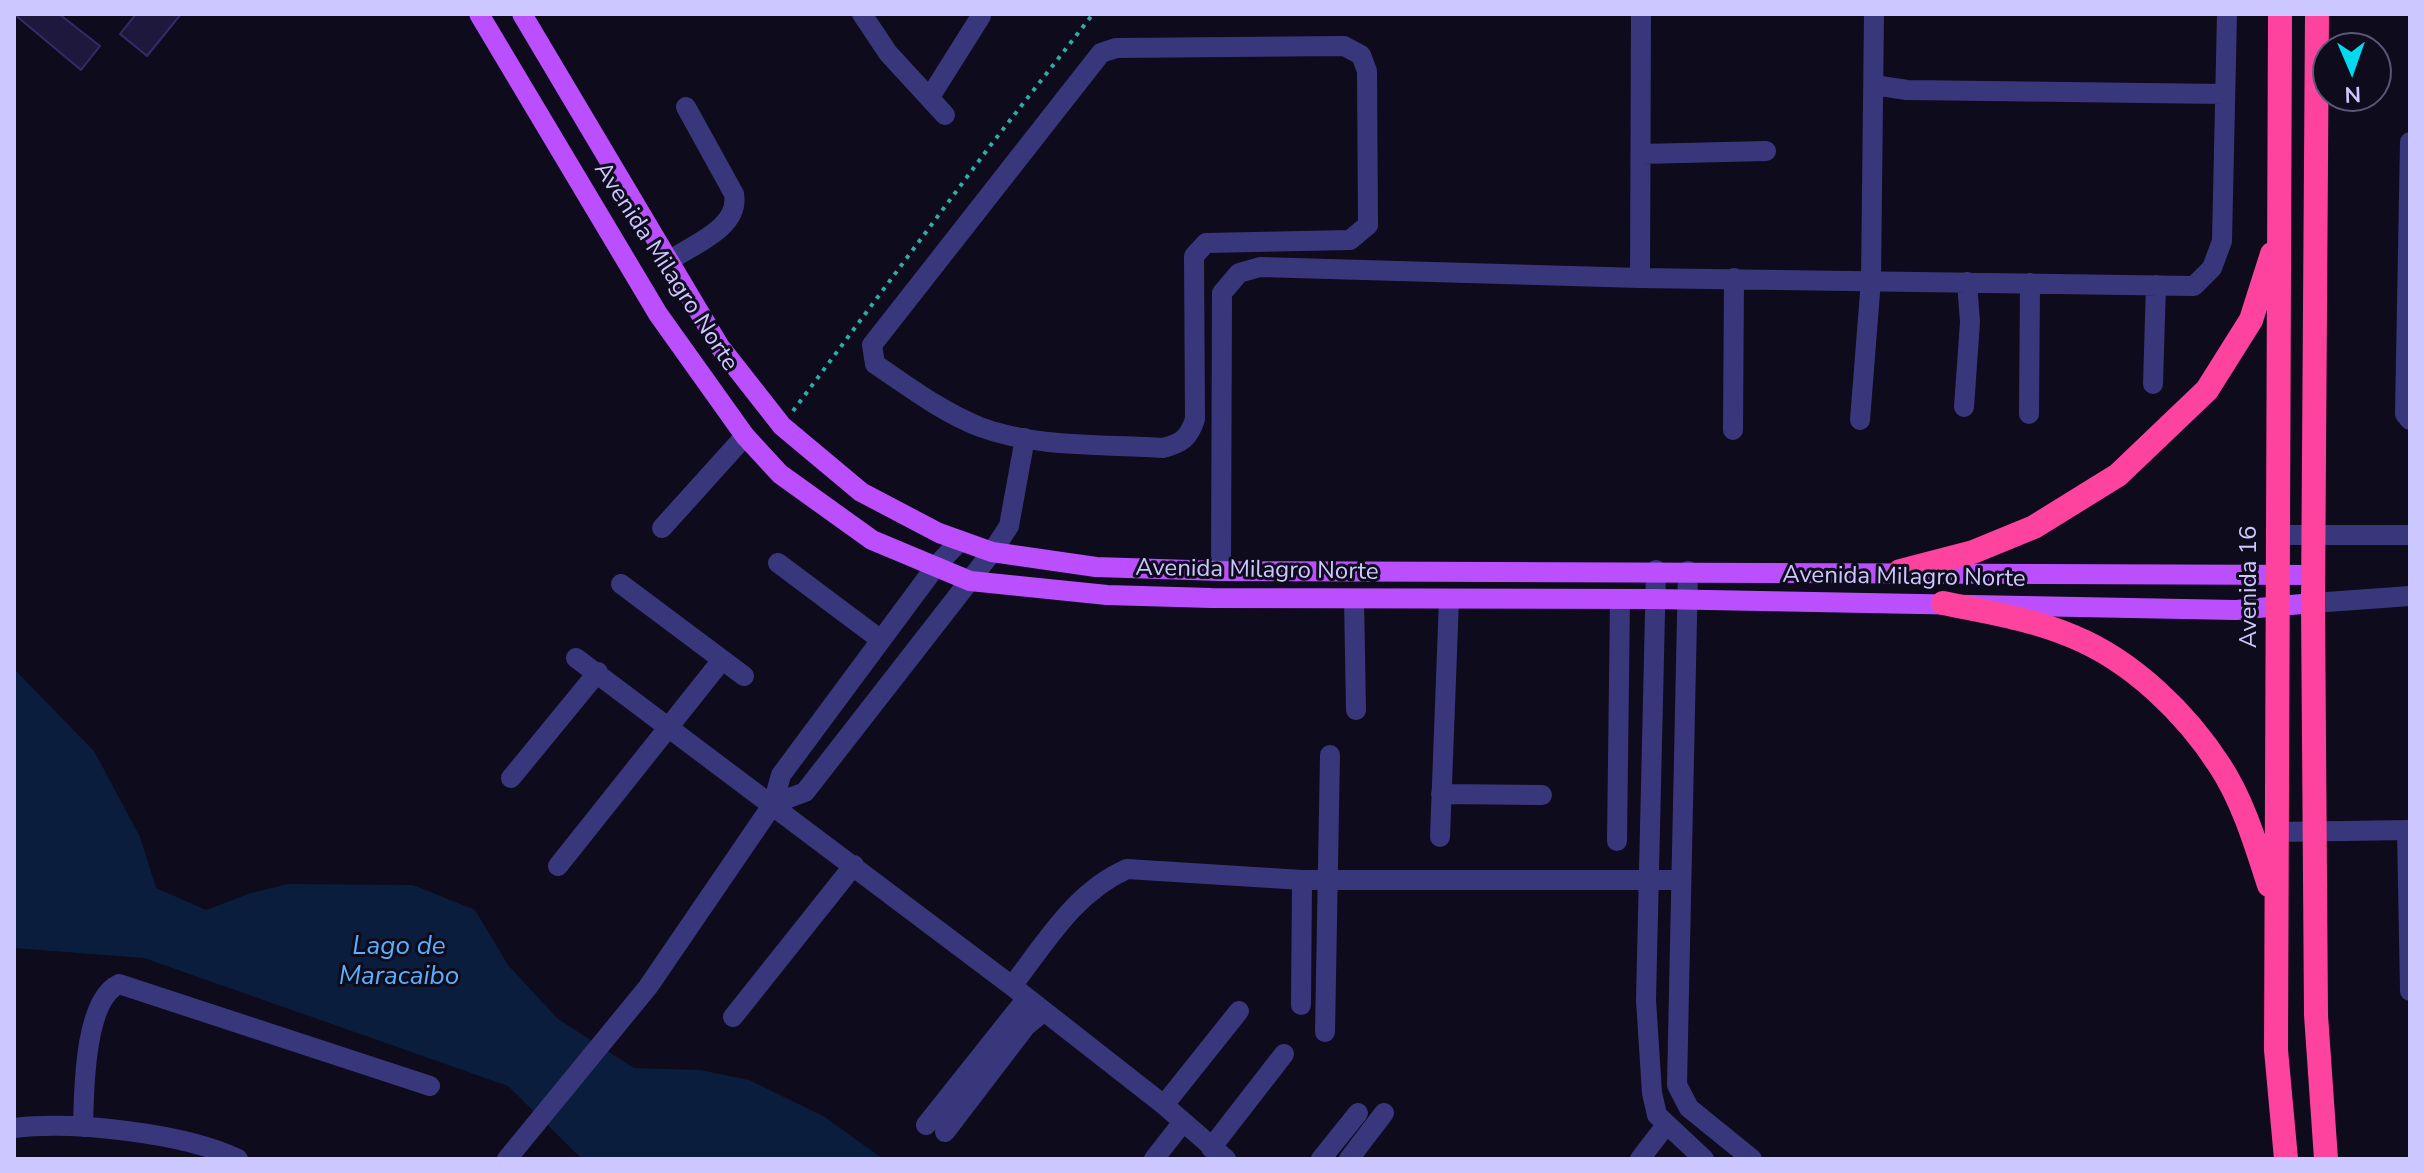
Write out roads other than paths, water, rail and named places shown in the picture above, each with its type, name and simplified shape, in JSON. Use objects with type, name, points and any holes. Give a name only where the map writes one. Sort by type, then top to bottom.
[{"type":"highway","name":"Avenida 16","points":[[2280,14],[2276,1050],[2286,1159]]},
{"type":"highway","points":[[2317,14],[2313,603],[2316,1015],[2326,1159]]},
{"type":"highway","points":[[1900,571],[1973,552],[2034,527],[2118,475],[2207,390],[2251,320],[2279,233]]},
{"type":"highway","points":[[1943,603],[2022,619],[2076,637],[2129,670],[2181,714],[2221,767],[2253,836],[2276,905]]},
{"type":"main road","name":"Avenida Milagro Norte","points":[[479,14],[658,314],[745,436],[780,474],[872,540],[970,581],[1107,595],[2278,608],[2313,603]]},
{"type":"main road","name":"Avenida Milagro Norte","points":[[522,14],[720,347],[782,426],[861,492],[960,541],[992,552],[1096,567],[1221,571],[1656,570],[2314,575]]},
{"type":"street","points":[[862,14],[888,53],[945,115]]},
{"type":"street","points":[[1640,278],[1641,14]]},
{"type":"street","points":[[1860,420],[1871,280],[1874,14]]},
{"type":"street","points":[[1221,571],[1222,293],[1239,273],[1260,267],[1640,278],[2194,286],[2212,268],[2222,241],[2227,14]]},
{"type":"street","points":[[930,97],[981,16]]},
{"type":"street","points":[[1344,46],[1361,55],[1367,71],[1368,225],[1350,240],[1206,243],[1197,249],[1194,256],[1195,419],[1190,434],[1180,443],[1163,448],[1025,438],[983,428],[947,412],[875,364],[872,345],[1101,53],[1116,48],[1344,46]]},
{"type":"street","points":[[1874,85],[1907,90],[2225,94]]},
{"type":"street","points":[[669,261],[730,221],[736,207],[734,194],[686,107]]},
{"type":"street","points":[[2410,142],[2405,414],[2410,420]]},
{"type":"street","points":[[1641,154],[1766,151]]},
{"type":"street","points":[[1733,430],[1734,278]]},
{"type":"street","points":[[1964,407],[1970,322],[1967,282]]},
{"type":"street","points":[[2029,414],[2030,283]]},
{"type":"street","points":[[2153,384],[2156,285]]},
{"type":"street","points":[[662,528],[745,436]]},
{"type":"street","points":[[773,804],[805,792],[992,552],[1009,526],[1025,438]]},
{"type":"street","points":[[2278,535],[2369,538],[2410,535]]},
{"type":"street","points":[[507,1159],[648,987],[773,804],[781,775],[936,566],[960,541]]},
{"type":"street","points":[[778,563],[881,640]]},
{"type":"street","points":[[1656,570],[1646,1000],[1652,1093],[1657,1115],[1704,1159]]},
{"type":"street","points":[[1688,571],[1677,1085],[1689,1108],[1752,1159]]},
{"type":"street","points":[[621,584],[744,676]]},
{"type":"street","points":[[2313,603],[2410,596]]},
{"type":"street","points":[[1354,599],[1356,710]]},
{"type":"street","points":[[1440,837],[1449,599]]},
{"type":"street","points":[[1617,841],[1620,600]]},
{"type":"street","points":[[576,658],[1020,992],[1164,1105],[1219,1155],[1284,1054]]},
{"type":"street","points":[[558,866],[722,660]]},
{"type":"street","points":[[1620,672],[1654,670]]},
{"type":"street","points":[[511,778],[598,672]]},
{"type":"street","points":[[1325,1032],[1330,755]]},
{"type":"street","points":[[1441,794],[1542,795]]},
{"type":"street","points":[[2276,832],[2408,830],[2410,991]]},
{"type":"street","points":[[733,1017],[854,865]]},
{"type":"street","points":[[1044,1011],[1026,1026],[936,1128],[1080,898],[1104,879],[1127,869],[1302,880],[1648,883],[1680,880]]},
{"type":"street","points":[[1301,1005],[1302,880]]},
{"type":"street","points":[[83,1127],[93,1017],[108,989],[119,984],[430,1086]]},
{"type":"street","points":[[1164,1105],[1239,1011]]},
{"type":"street","points":[[1321,1159],[1358,1113]]},
{"type":"street","points":[[1349,1159],[1384,1113]]},
{"type":"street","points":[[1154,1159],[1183,1122]]},
{"type":"street","points":[[1640,1159],[1666,1125]]},
{"type":"street","points":[[14,1128],[83,1127],[215,1148],[238,1159]]},
{"type":"water","name":"Lago de Maracaibo","points":[[14,669],[94,751],[140,837],[156,888],[206,910],[251,893],[288,884],[413,885],[475,910],[508,965],[558,1019],[634,1068],[700,1070],[749,1080],[825,1117],[883,1159],[582,1159],[508,1086],[144,958],[14,948]]}]
